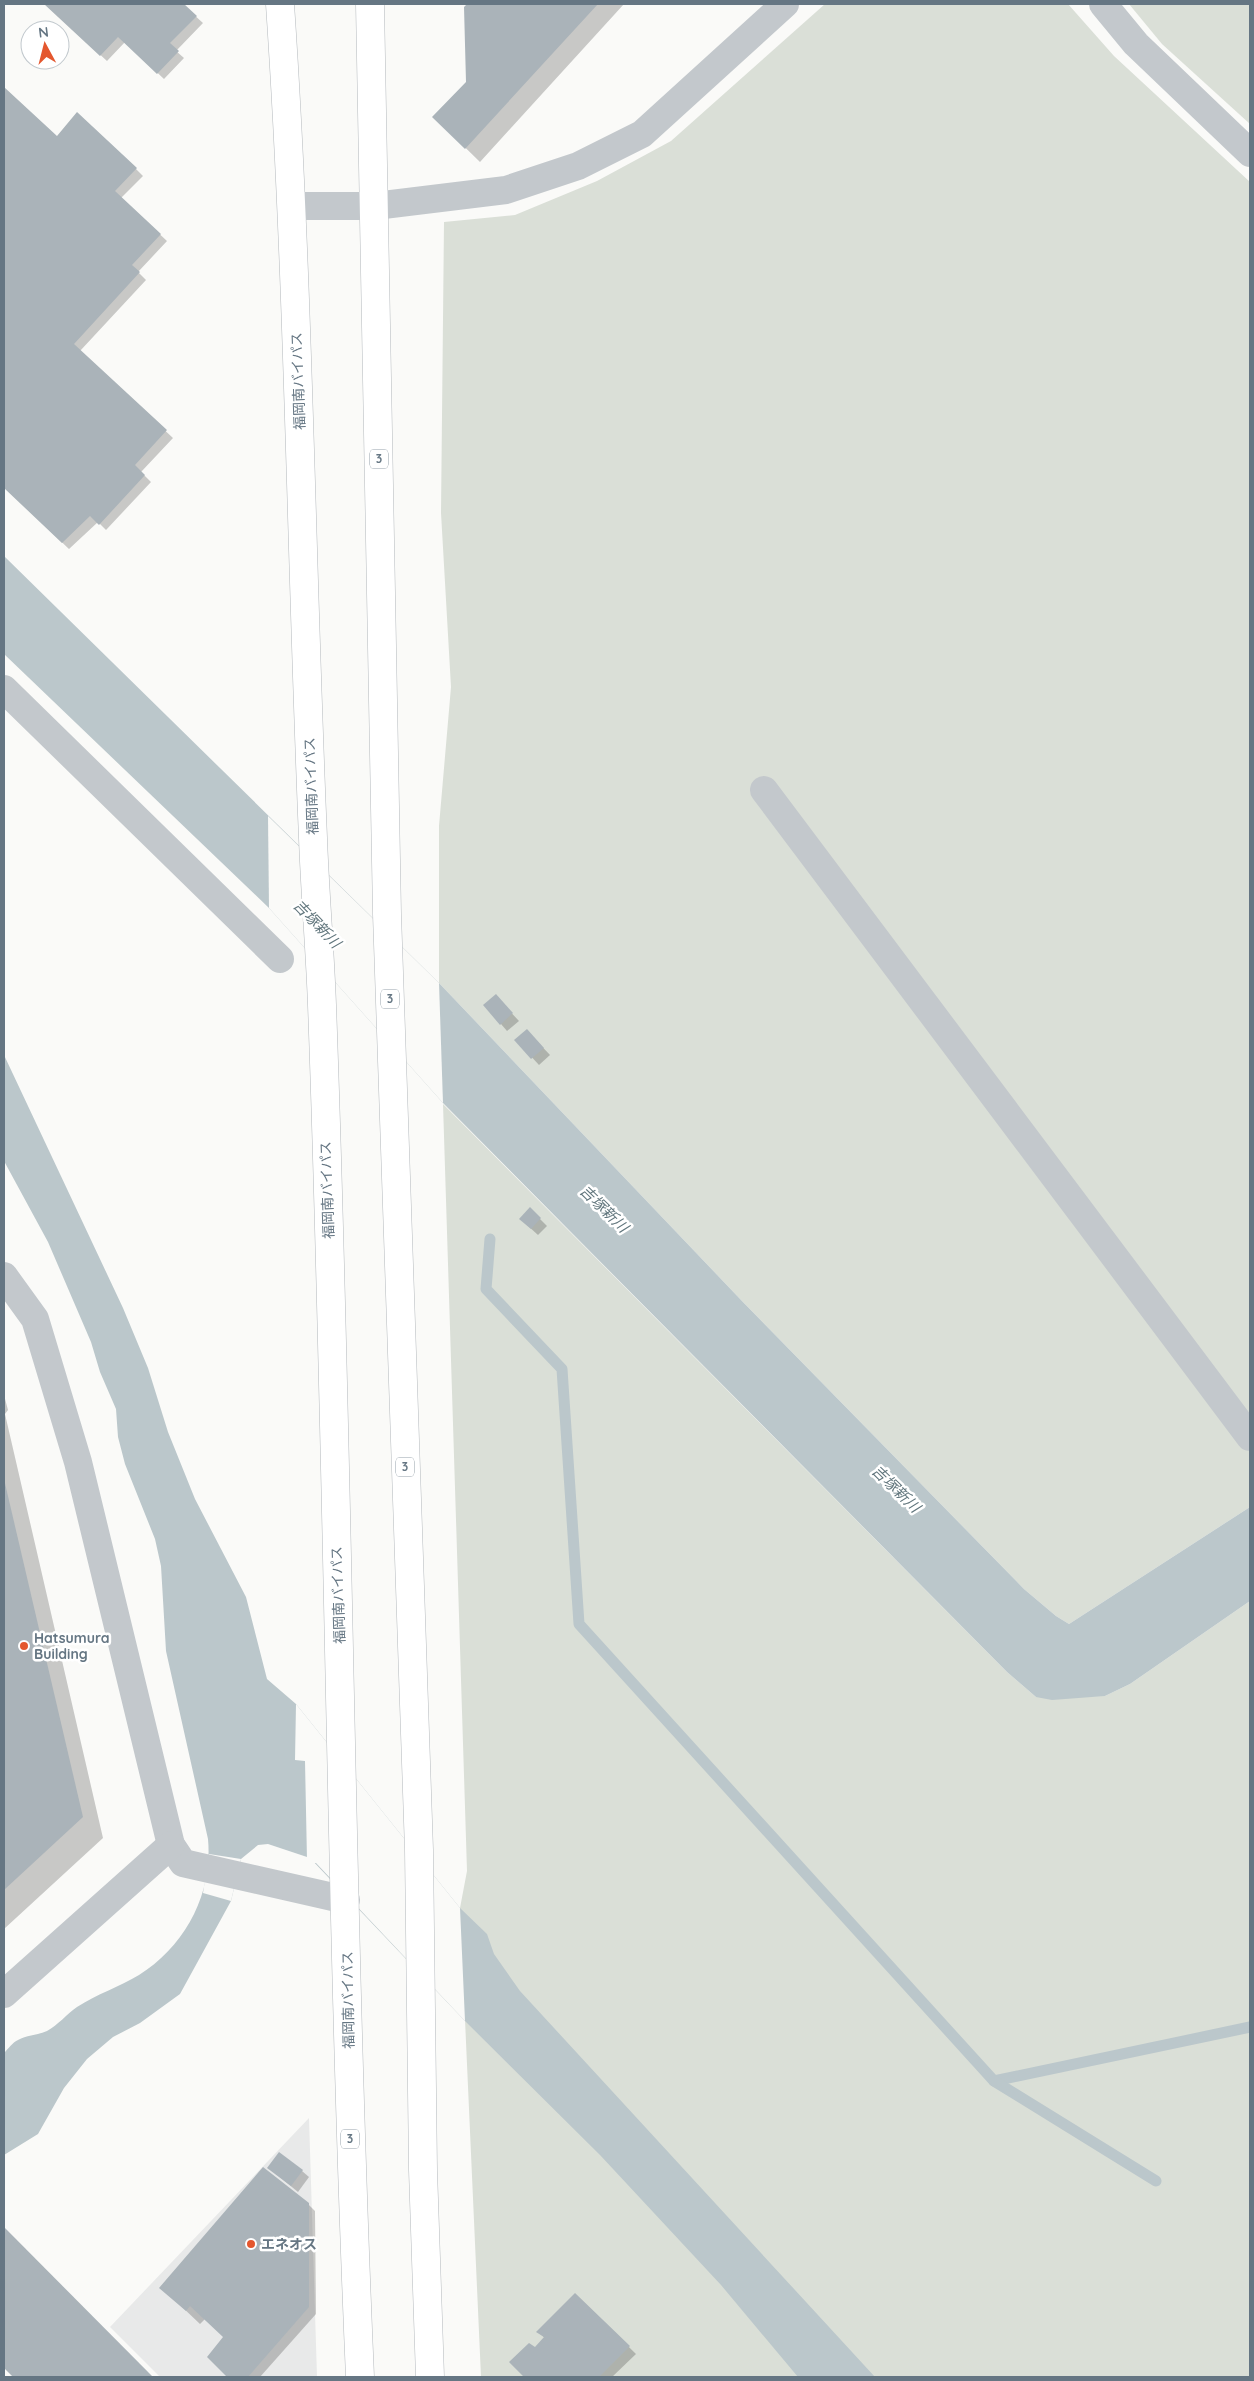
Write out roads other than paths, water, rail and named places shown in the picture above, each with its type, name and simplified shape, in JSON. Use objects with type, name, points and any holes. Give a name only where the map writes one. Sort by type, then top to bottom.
[{"type":"highway","name":"福岡南バイパス","points":[[280,4],[292,206],[313,838],[322,1003],[346,1900],[350,2158],[360,2377]]},
{"type":"highway","name":"3","points":[[370,4],[387,914],[419,1850],[423,2170],[430,2377]]},
{"type":"street","points":[[292,206],[375,206],[506,190],[578,166],[642,134],[786,4]]},
{"type":"street","points":[[1103,4],[1136,44],[1250,153]]},
{"type":"street","points":[[4,689],[280,959]]},
{"type":"street","points":[[764,790],[1250,1437]]},
{"type":"street","points":[[4,1276],[35,1319],[78,1462],[171,1845],[183,1863],[346,1900]]},
{"type":"street","points":[[4,1994],[171,1845]]},
{"type":"water","name":"吉塚新川","points":[[4,556],[439,983],[742,1301],[1024,1589],[1056,1616],[1069,1624],[1250,1507],[1250,1601],[1130,1684],[1105,1696],[1052,1700],[1036,1697],[1007,1672],[443,1103],[269,908],[4,654]]},
{"type":"water","points":[[4,1055],[123,1308],[148,1368],[168,1432],[195,1499],[246,1597],[267,1679],[296,1704],[460,1908],[487,1934],[494,1954],[520,1991],[875,2377],[798,2377],[721,2285],[600,2155],[465,2021],[310,1858],[268,1844],[258,1845],[241,1859],[231,1901],[180,1994],[140,2023],[113,2037],[87,2059],[64,2088],[38,2134],[4,2155],[4,2053],[16,2041],[47,2031],[77,2007],[139,1975],[170,1949],[193,1917],[200,1899],[206,1879],[208,1839],[166,1651],[161,1566],[155,1539],[125,1464],[118,1437],[116,1409],[100,1372],[91,1342],[48,1242],[4,1161]]},
{"type":"waterway","points":[[490,1239],[486,1289],[562,1369],[579,1624],[994,2081],[1250,2027]]},
{"type":"waterway","points":[[994,2081],[1156,2181]]},
{"type":"place","name":"Hatsumura Building","points":[[24,1646]]},
{"type":"place","name":"エネオス","points":[[251,2244]]}]
